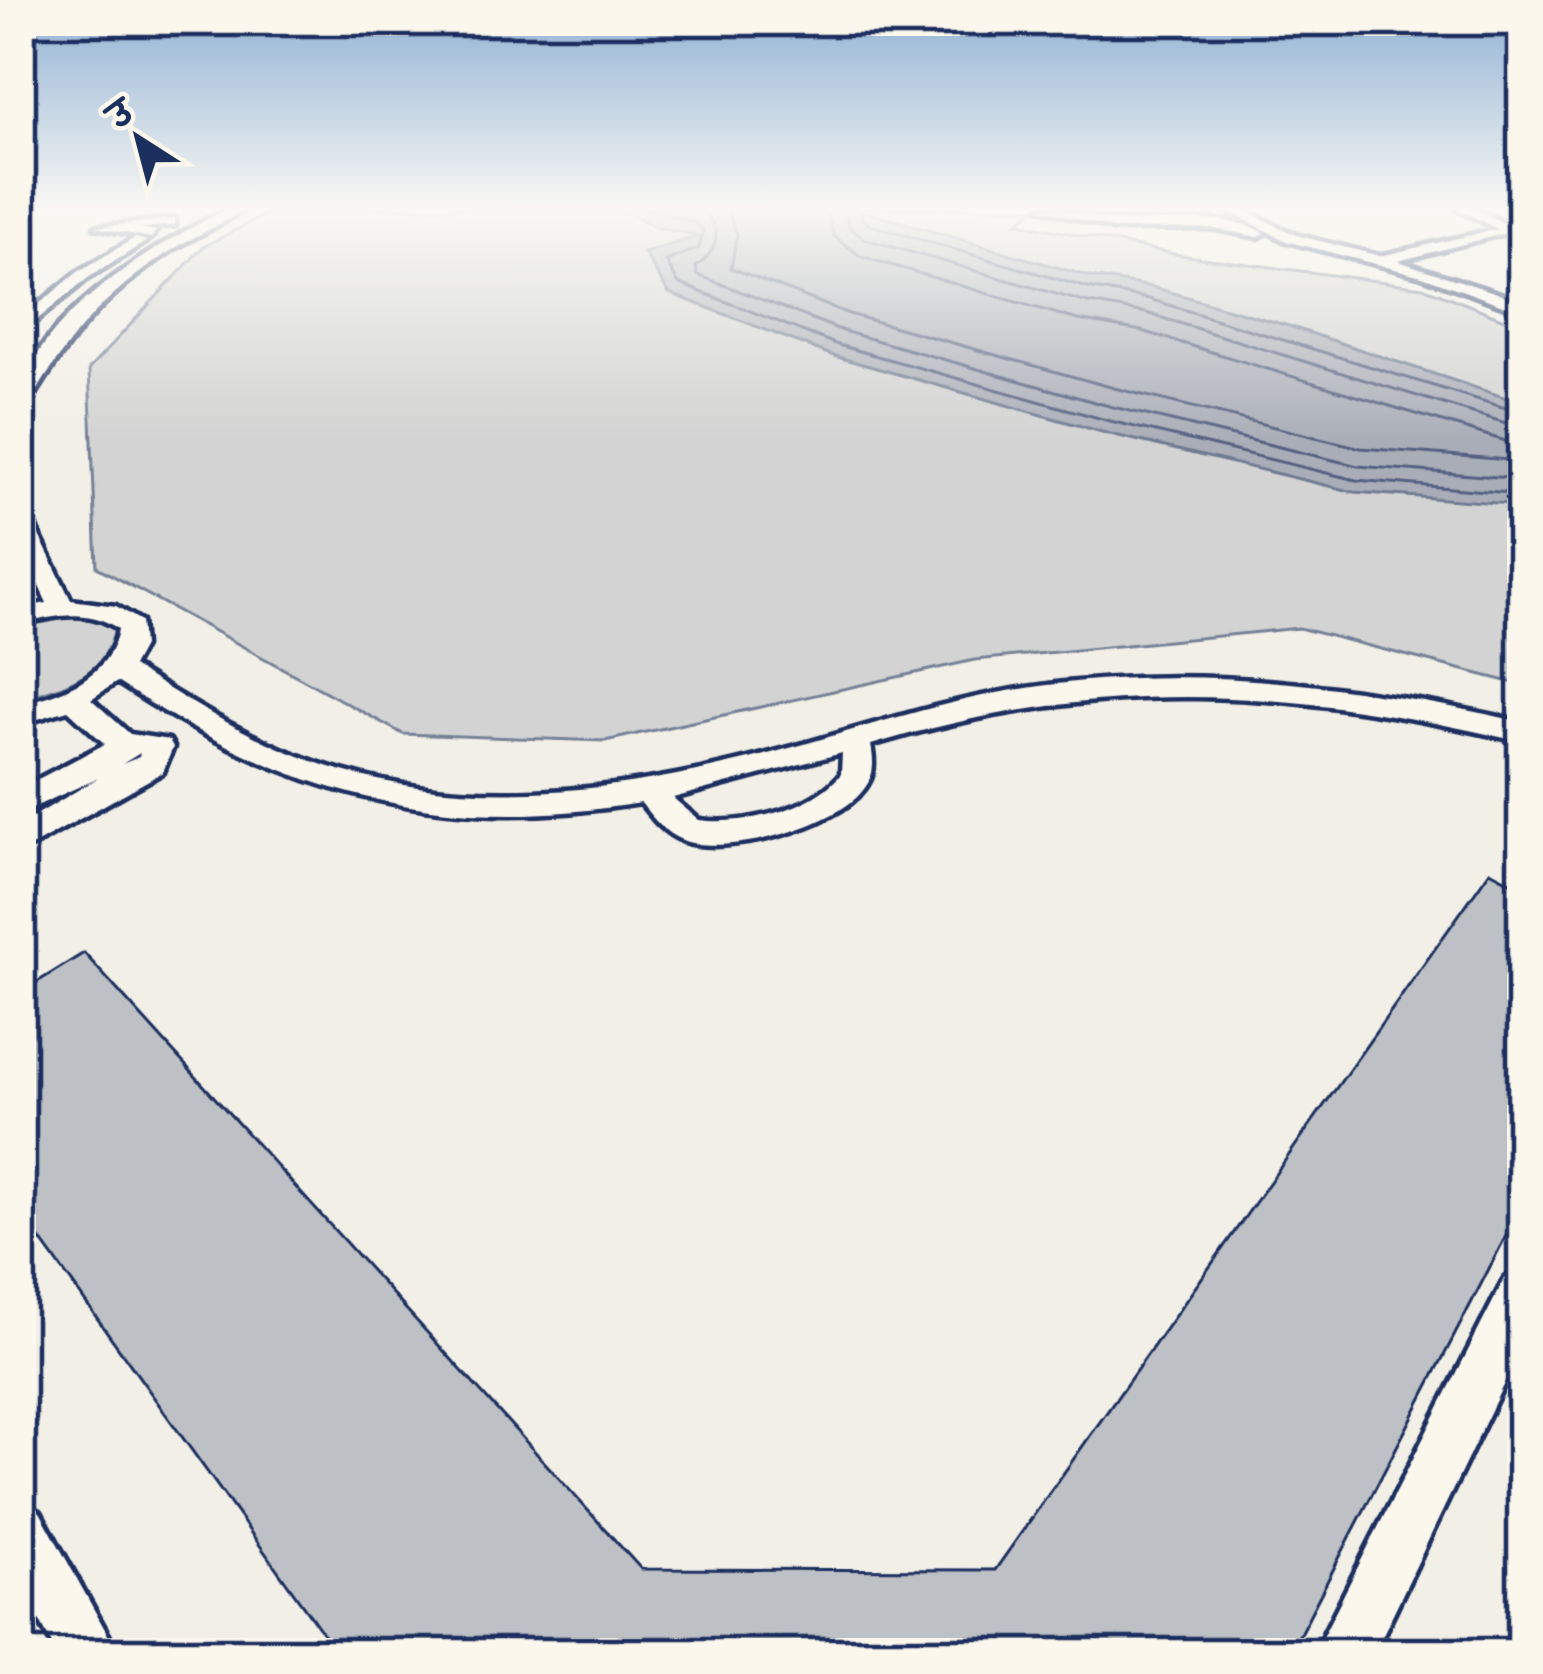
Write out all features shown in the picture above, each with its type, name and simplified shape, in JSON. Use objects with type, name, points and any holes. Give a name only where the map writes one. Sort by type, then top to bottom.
[{"type":"street","points":[[21,328],[70,286]]},
{"type":"street","points":[[21,402],[54,346],[113,286]]},
{"type":"street","points":[[1471,286],[1522,303]]},
{"type":"street","points":[[21,523],[62,607]]},
{"type":"street","points":[[21,616],[62,607],[117,614],[132,628],[132,647],[116,669],[71,697],[21,714]]},
{"type":"street","points":[[116,669],[291,765],[410,795],[493,800],[565,801],[648,789],[723,776],[1025,698],[1140,688],[1282,690],[1436,710],[1522,732]]},
{"type":"street","points":[[71,697],[119,760]]},
{"type":"street","points":[[648,789],[680,826],[698,834],[811,813],[837,800],[853,783],[860,766],[855,741]]},
{"type":"street","points":[[21,802],[119,760]]},
{"type":"street","points":[[21,840],[119,760]]},
{"type":"street","points":[[1343,1653],[1522,1295]]},
{"type":"street","points":[[21,1531],[89,1653]]},
{"type":"shaded area","points":[[166,286],[1423,287],[1522,326],[1522,685],[1299,628],[975,660],[605,741],[403,734],[97,567],[89,369]]},
{"type":"shaded area","points":[[91,612],[119,625],[122,636],[112,649],[79,678],[21,698],[21,622]]},
{"type":"water","points":[[665,286],[1152,287],[1289,326],[1522,403],[1522,505],[1354,492],[1102,432],[834,356],[669,293]]},
{"type":"building","points":[[1490,871],[1522,888],[1522,1205],[1290,1653],[337,1653],[21,1212],[21,992],[84,953],[641,1569],[995,1570]]}]
